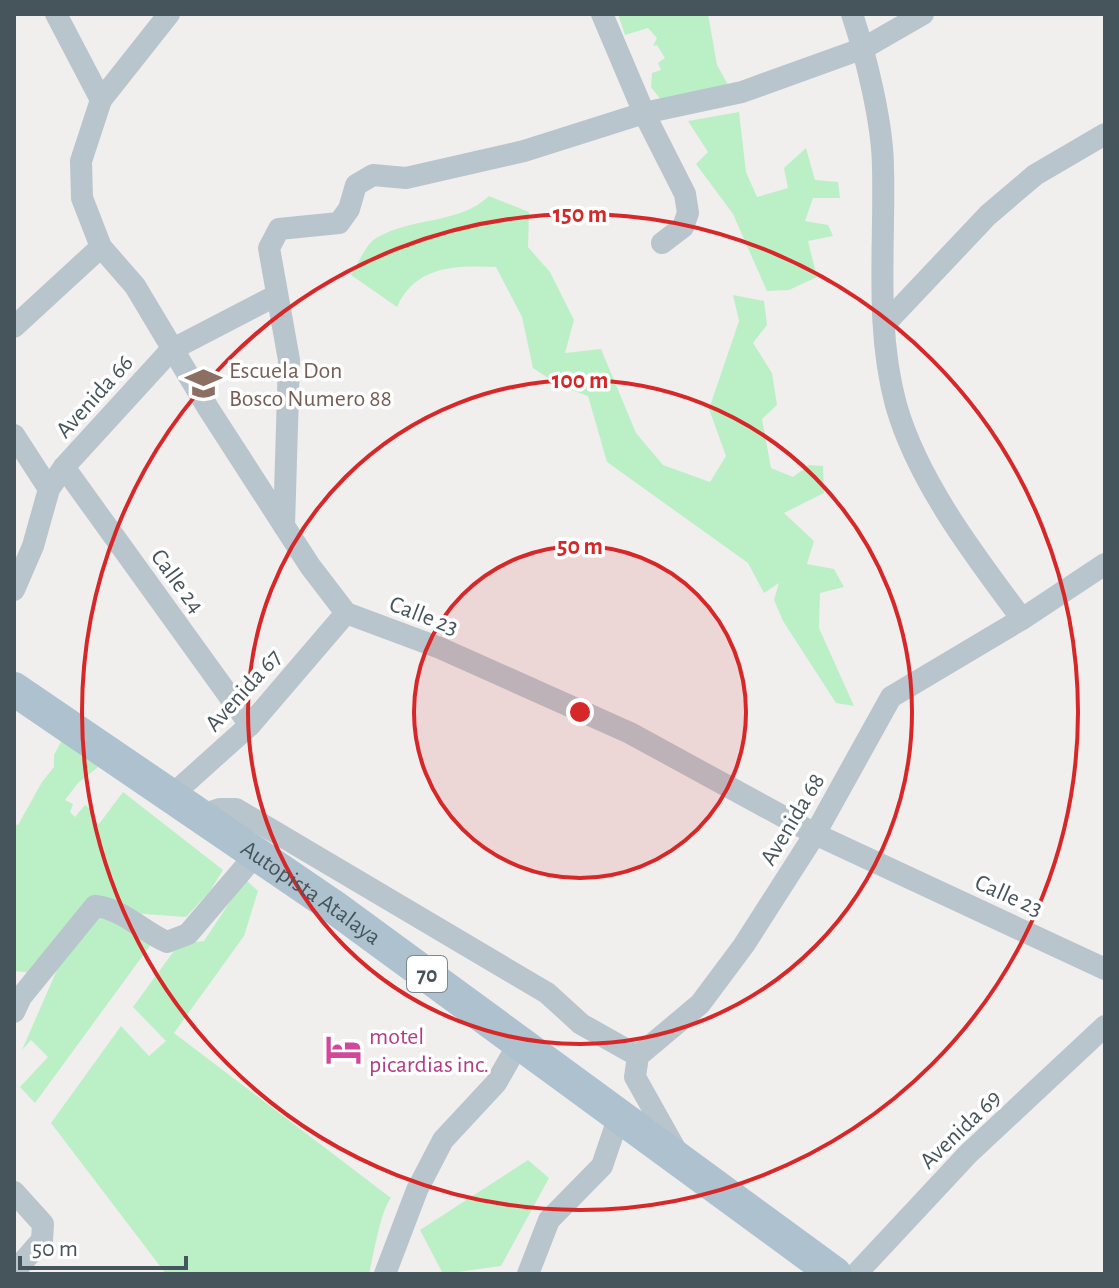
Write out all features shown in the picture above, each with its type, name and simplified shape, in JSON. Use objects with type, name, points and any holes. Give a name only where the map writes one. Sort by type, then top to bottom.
[{"type":"main road","name":"Autopista Atalaya","points":[[14,689],[257,853],[620,1113],[835,1274]]},
{"type":"street","points":[[56,14],[101,100]]},
{"type":"street","points":[[169,14],[101,100],[81,161],[82,198],[101,247],[135,286],[171,350],[284,526],[346,613]]},
{"type":"street","points":[[602,14],[644,113],[685,194],[688,213],[683,227],[662,243]]},
{"type":"street","points":[[852,14],[864,48],[884,165],[884,325],[896,405],[937,500],[1022,619]]},
{"type":"street","points":[[284,526],[289,360],[269,248],[279,229],[339,223],[349,209],[356,185],[373,175],[406,178],[473,163],[524,151],[644,113],[742,92],[864,48],[923,14]]},
{"type":"street","points":[[884,325],[988,215],[1035,175],[1105,134]]},
{"type":"street","points":[[14,327],[101,247]]},
{"type":"street","name":"Avenida 66","points":[[14,590],[33,546],[49,489],[64,467],[171,350],[277,295]]},
{"type":"street","points":[[14,435],[49,489]]},
{"type":"street","name":"Calle 24","points":[[64,467],[250,725]]},
{"type":"street","name":"Avenida 68","points":[[638,1056],[700,1004],[744,945],[815,834],[891,697],[1022,619],[1105,564]]},
{"type":"street","name":"Avenida 67","points":[[172,795],[250,725],[346,613]]},
{"type":"street","name":"Calle 23","points":[[346,613],[440,648],[630,733],[815,834],[1105,969]]},
{"type":"street","points":[[202,815],[220,809],[236,809],[547,993],[581,1024],[638,1056],[635,1077],[685,1164]]},
{"type":"street","points":[[14,1012],[21,997],[95,906],[112,907],[146,933],[167,942],[188,934],[257,853]]},
{"type":"street","name":"Avenida 69","points":[[856,1274],[968,1154],[1105,1026]]},
{"type":"street","points":[[385,1274],[417,1190],[443,1140],[496,1083],[520,1041]]},
{"type":"street","points":[[528,1274],[549,1220],[602,1166],[620,1113]]},
{"type":"street","points":[[14,1192],[43,1224],[42,1240],[14,1272]]},
{"type":"green space","points":[[618,14],[708,14],[717,65],[731,90],[665,105],[651,87],[652,73],[661,70],[658,63],[665,58],[657,45],[653,46],[657,38],[648,28],[625,35]]},
{"type":"green space","points":[[739,112],[746,172],[757,197],[788,188],[784,168],[806,148],[815,180],[838,182],[840,198],[813,198],[805,221],[828,225],[833,236],[808,241],[817,277],[789,290],[767,291],[733,214],[696,164],[708,152],[688,121]]},
{"type":"green space","points":[[489,196],[529,212],[528,247],[550,272],[574,320],[565,353],[601,349],[636,433],[663,465],[710,482],[726,456],[709,409],[739,321],[733,295],[764,301],[767,325],[753,343],[772,373],[777,405],[762,419],[771,468],[793,477],[809,465],[823,466],[824,493],[784,513],[814,541],[807,564],[834,569],[844,587],[820,593],[819,628],[854,706],[836,703],[783,621],[774,600],[779,583],[764,593],[748,563],[607,462],[588,396],[560,386],[533,368],[522,317],[496,267],[451,268],[425,276],[414,283],[397,307],[351,275],[376,238],[390,231],[464,211]]},
{"type":"green space","points":[[61,742],[72,744],[98,767],[78,783],[65,800],[73,804],[70,812],[75,817],[85,805],[94,811],[90,818],[99,824],[123,792],[223,870],[210,891],[186,917],[130,913],[160,932],[35,1103],[20,1087],[48,1057],[31,1040],[22,1050],[70,940],[34,973],[14,971],[14,824],[18,825],[54,767],[54,755]]},
{"type":"green space","points":[[245,879],[258,891],[244,936],[174,1033],[391,1198],[381,1223],[369,1274],[166,1274],[51,1123],[121,1026],[149,1056],[166,1041],[133,1007],[179,944],[204,941]]},
{"type":"green space","points":[[528,1160],[549,1178],[501,1266],[443,1274],[420,1230]]},
{"type":"place","name":"Escuela Don Bosco Numero 88","points":[[203,384]]},
{"type":"place","name":"motel picardias inc.","points":[[343,1050]]}]
